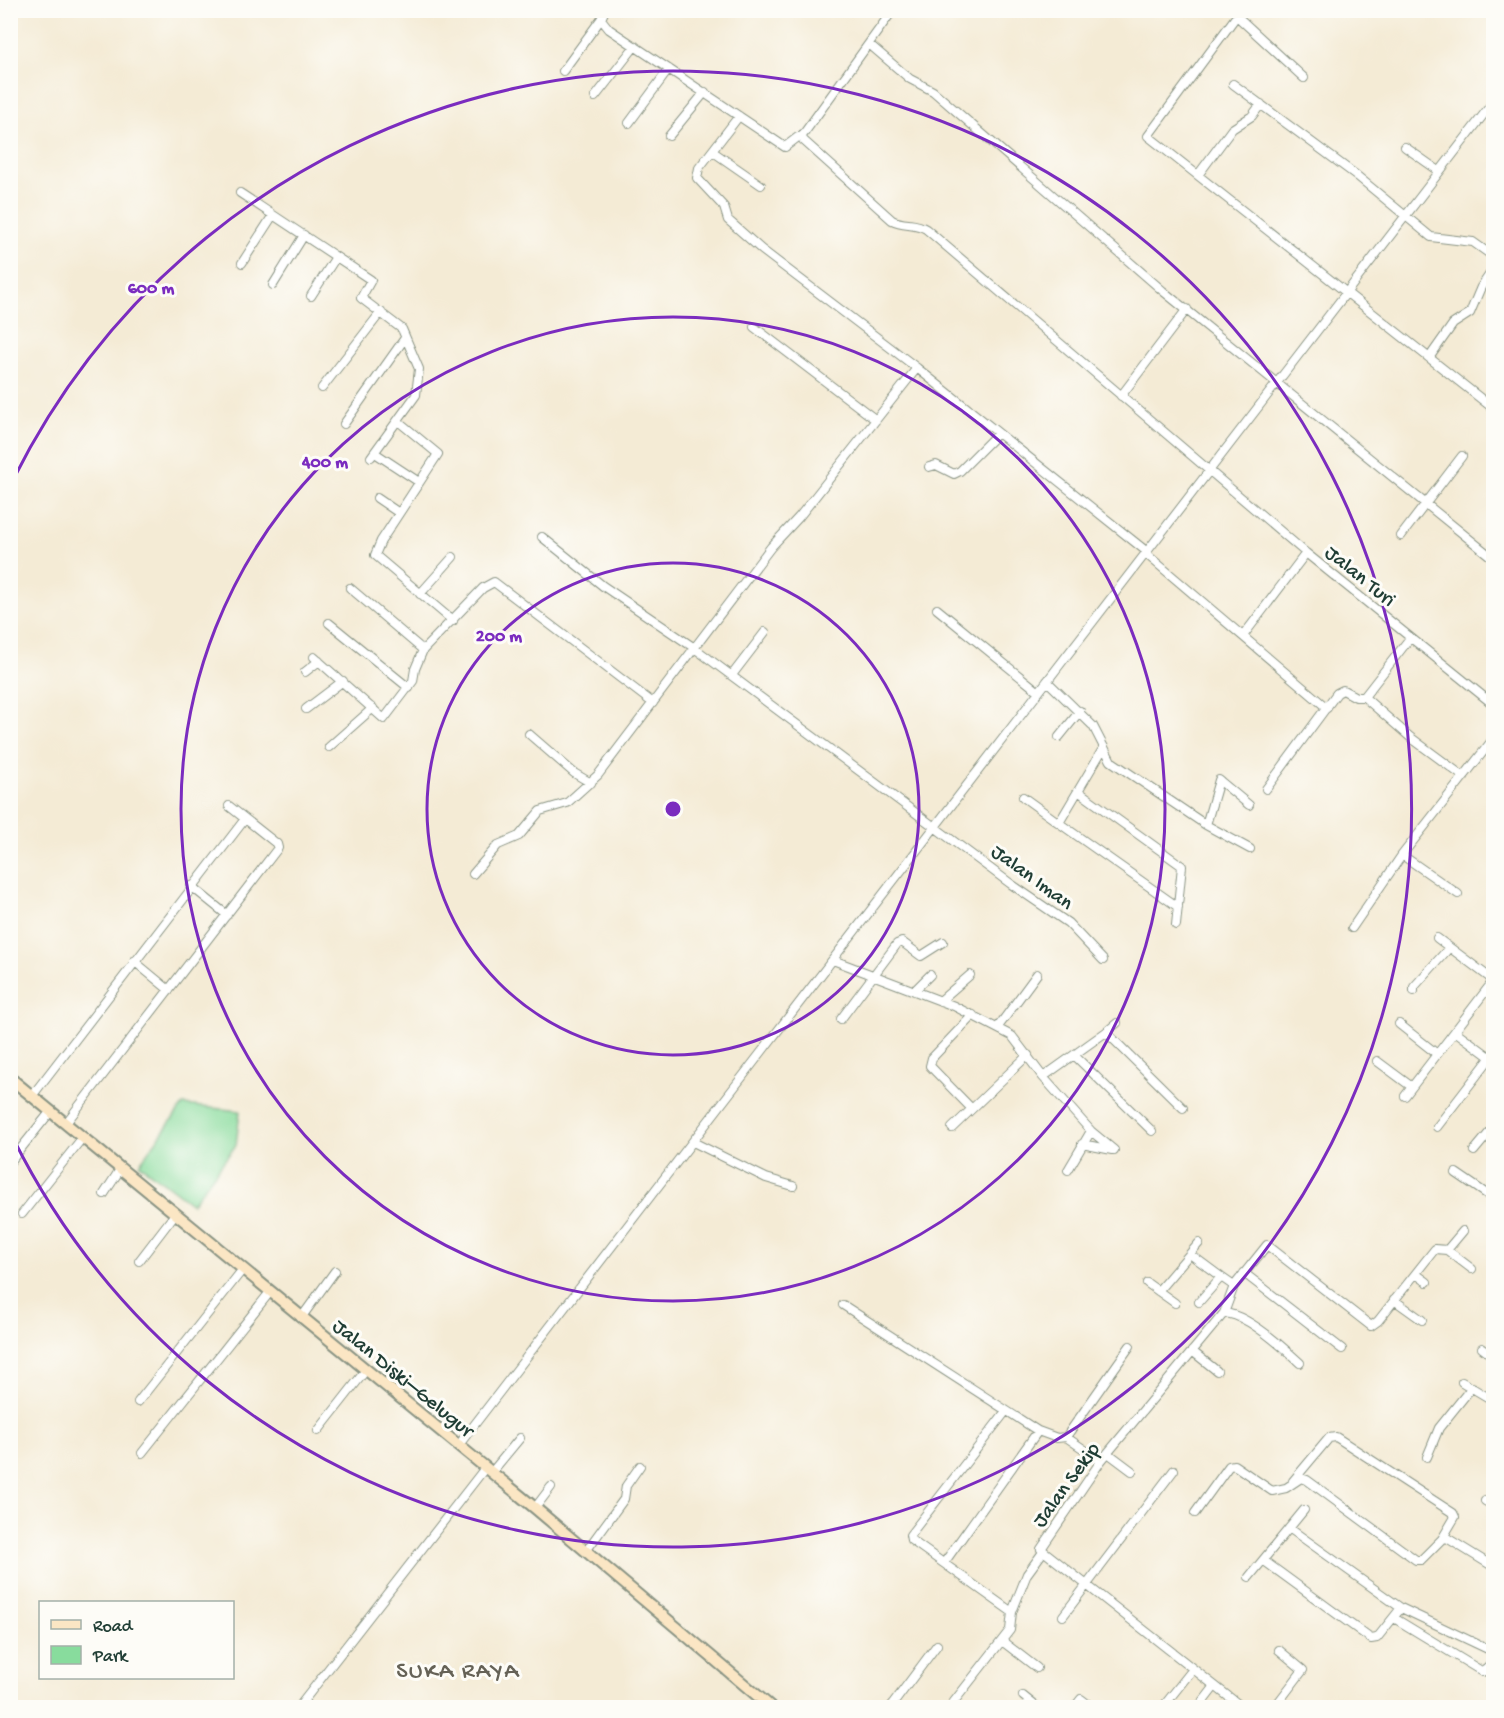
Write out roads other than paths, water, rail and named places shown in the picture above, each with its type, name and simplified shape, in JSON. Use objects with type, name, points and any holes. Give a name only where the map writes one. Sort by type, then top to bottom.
[{"type":"main road","name":"Jalan Diski–Gelugur","points":[[11,1078],[535,1508],[772,1707]]},
{"type":"street","points":[[563,72],[602,19],[605,10]]},
{"type":"street","points":[[602,19],[609,29],[785,147],[796,139],[802,138],[893,10]]},
{"type":"street","points":[[1304,78],[1239,18],[1234,19],[1148,136],[1494,409]]},
{"type":"street","points":[[869,44],[910,79],[933,91],[1186,309],[1425,503],[1492,554]]},
{"type":"street","points":[[595,97],[635,46]]},
{"type":"street","points":[[629,123],[669,69]]},
{"type":"street","points":[[1233,84],[1431,237],[1473,242],[1494,257]]},
{"type":"street","points":[[669,136],[705,92]]},
{"type":"street","points":[[458,1446],[936,827],[1208,469],[1494,101]]},
{"type":"street","points":[[1198,175],[1232,129],[1252,116],[1261,104]]},
{"type":"street","points":[[739,116],[699,168],[697,178],[724,207],[728,220],[826,300],[998,432],[1145,552],[1327,708]]},
{"type":"street","name":"Jalan Turi","points":[[802,138],[892,220],[900,224],[918,224],[926,229],[1306,554],[1494,705]]},
{"type":"street","points":[[1405,147],[1439,171]]},
{"type":"street","points":[[712,151],[761,185]]},
{"type":"street","points":[[240,193],[371,280],[361,298],[402,329],[419,369],[416,394],[373,455],[418,482]]},
{"type":"street","points":[[242,263],[273,215]]},
{"type":"street","points":[[273,285],[304,236]]},
{"type":"street","points":[[311,296],[336,257]]},
{"type":"street","points":[[1429,358],[1454,324],[1470,313],[1481,287],[1494,268]]},
{"type":"street","points":[[1120,396],[1186,309]]},
{"type":"street","points":[[322,388],[381,312]]},
{"type":"street","points":[[754,327],[876,420]]},
{"type":"street","points":[[344,424],[405,338]]},
{"type":"street","points":[[473,874],[498,845],[519,836],[540,811],[567,803],[591,783],[771,547],[799,517],[917,368]]},
{"type":"street","points":[[398,422],[438,454],[418,482],[375,555],[453,621]]},
{"type":"street","points":[[929,467],[936,465],[954,474],[960,471],[998,432]]},
{"type":"street","points":[[1401,536],[1462,456]]},
{"type":"street","points":[[377,498],[399,513]]},
{"type":"street","name":"Jalan Iman","points":[[542,537],[603,586],[732,675],[1011,884],[1051,909],[1103,960]]},
{"type":"street","points":[[1243,636],[1306,554]]},
{"type":"street","points":[[420,594],[453,557]]},
{"type":"street","points":[[305,672],[316,659],[384,719],[409,688],[423,650],[483,588],[494,582],[653,703]]},
{"type":"street","points":[[350,588],[423,650]]},
{"type":"street","points":[[937,609],[1039,692]]},
{"type":"street","points":[[329,623],[409,688]]},
{"type":"street","points":[[732,675],[765,632]]},
{"type":"street","points":[[1266,789],[1340,691],[1347,691],[1356,698],[1364,697],[1410,638]]},
{"type":"street","points":[[306,709],[343,681]]},
{"type":"street","points":[[1047,681],[1093,726],[1112,761],[1206,825],[1250,849]]},
{"type":"street","points":[[1364,697],[1410,737],[1464,777]]},
{"type":"street","points":[[329,747],[373,708]]},
{"type":"street","points":[[1059,737],[1080,711]]},
{"type":"street","points":[[529,734],[573,773],[591,783]]},
{"type":"street","points":[[1352,928],[1402,855],[1494,738]]},
{"type":"street","points":[[1059,823],[1104,747]]},
{"type":"street","points":[[1206,825],[1219,780],[1249,805]]},
{"type":"street","points":[[1078,791],[1182,866],[1176,925]]},
{"type":"street","points":[[1023,797],[1178,907]]},
{"type":"street","points":[[66,1122],[278,848],[277,844],[229,806]]},
{"type":"street","points":[[32,1096],[191,886],[245,819]]},
{"type":"street","points":[[1402,855],[1458,894]]},
{"type":"street","points":[[191,886],[227,915]]},
{"type":"street","points":[[1405,1096],[1493,980],[1437,938]]},
{"type":"street","points":[[841,1019],[899,942],[921,956],[943,942]]},
{"type":"street","points":[[1414,991],[1414,987],[1449,948]]},
{"type":"street","points":[[833,960],[973,1015],[1011,1036],[1028,1055],[1042,1077],[1091,1131],[1114,1150],[1082,1144]]},
{"type":"street","points":[[134,962],[169,990]]},
{"type":"street","points":[[998,1027],[1037,974]]},
{"type":"street","points":[[914,991],[930,975]]},
{"type":"street","points":[[940,1001],[970,975]]},
{"type":"street","points":[[971,1108],[930,1066],[932,1058],[973,1015]]},
{"type":"street","points":[[1042,1077],[1075,1056],[1117,1023]]},
{"type":"street","points":[[1399,1024],[1437,1054]]},
{"type":"street","points":[[1437,1127],[1492,1057],[1455,1031]]},
{"type":"street","points":[[1106,1032],[1183,1108]]},
{"type":"street","points":[[952,1128],[1028,1055]]},
{"type":"street","points":[[1075,1056],[1152,1131]]},
{"type":"street","points":[[1377,1061],[1412,1087]]},
{"type":"street","points":[[10,1162],[51,1111]]},
{"type":"street","points":[[1474,1151],[1494,1126]]},
{"type":"street","points":[[1068,1170],[1091,1131]]},
{"type":"street","points":[[22,1214],[83,1137]]},
{"type":"street","points":[[693,1142],[766,1178],[793,1186]]},
{"type":"street","points":[[104,1194],[121,1168]]},
{"type":"street","points":[[1456,1173],[1494,1199]]},
{"type":"street","points":[[139,1261],[175,1214]]},
{"type":"street","points":[[1447,1250],[1463,1231]]},
{"type":"street","points":[[1158,1291],[1199,1243]]},
{"type":"street","name":"Jalan Sekip","points":[[1243,1707],[1043,1552],[1042,1547],[1101,1461],[1224,1313],[1234,1286],[1267,1245],[1368,1326],[1378,1321],[1394,1300]]},
{"type":"street","points":[[1422,1320],[1394,1300],[1435,1249],[1447,1250],[1472,1269]]},
{"type":"street","points":[[1190,1254],[1234,1286]]},
{"type":"street","points":[[138,1402],[243,1269]]},
{"type":"street","points":[[301,1318],[335,1272]]},
{"type":"street","points":[[1244,1273],[1342,1348]]},
{"type":"street","points":[[1416,1274],[1427,1282]]},
{"type":"street","points":[[1199,1302],[1221,1277]]},
{"type":"street","points":[[1147,1282],[1175,1303]]},
{"type":"street","points":[[142,1453],[270,1292]]},
{"type":"street","points":[[843,1305],[1038,1431],[1057,1438],[1066,1437],[1101,1461]]},
{"type":"street","points":[[1224,1313],[1241,1320],[1276,1341],[1300,1363]]},
{"type":"street","points":[[1066,1437],[1130,1346]]},
{"type":"street","points":[[1482,1348],[1494,1357]]},
{"type":"street","points":[[1192,1351],[1217,1371]]},
{"type":"street","points":[[318,1431],[366,1370]]},
{"type":"street","points":[[1462,1382],[1494,1401]]},
{"type":"street","points":[[1426,1457],[1439,1428],[1472,1388]]},
{"type":"street","points":[[1006,1411],[911,1532],[911,1540],[1012,1612]]},
{"type":"street","points":[[944,1563],[1038,1431]]},
{"type":"street","points":[[1195,1513],[1231,1465],[1268,1490],[1276,1491],[1286,1488],[1301,1478],[1306,1480],[1416,1560],[1421,1560],[1442,1539],[1455,1517],[1453,1513],[1336,1437],[1329,1438],[1286,1488]]},
{"type":"street","points":[[298,1707],[488,1471],[520,1438]]},
{"type":"street","points":[[1108,1453],[1132,1471]]},
{"type":"street","points":[[586,1551],[624,1499],[626,1485],[640,1466]]},
{"type":"street","points":[[1063,1616],[1174,1470]]},
{"type":"street","points":[[535,1508],[551,1487]]},
{"type":"street","points":[[1485,1501],[1494,1506]]},
{"type":"street","points":[[1249,1577],[1304,1510]]},
{"type":"street","points":[[1289,1528],[1401,1608],[1494,1652]]},
{"type":"street","points":[[1442,1539],[1447,1538],[1494,1567]]},
{"type":"street","points":[[949,1707],[1002,1641],[1012,1625],[1012,1612],[1027,1574],[1043,1552]]},
{"type":"street","points":[[1263,1560],[1371,1639],[1377,1638],[1401,1608]]},
{"type":"street","points":[[1394,1618],[1483,1672],[1494,1662]]},
{"type":"street","points":[[1002,1641],[1037,1668]]},
{"type":"street","points":[[890,1707],[937,1646]]},
{"type":"street","points":[[1274,1707],[1303,1670],[1279,1650]]},
{"type":"street","points":[[1162,1707],[1193,1669]]},
{"type":"street","points":[[1198,1707],[1215,1686]]},
{"type":"street","points":[[1023,1696],[1038,1707]]},
{"type":"street","points":[[1074,1707],[1081,1698],[1093,1707]]},
{"type":"district","name":"SUKA RAYA","points":[[458,1669]]}]
